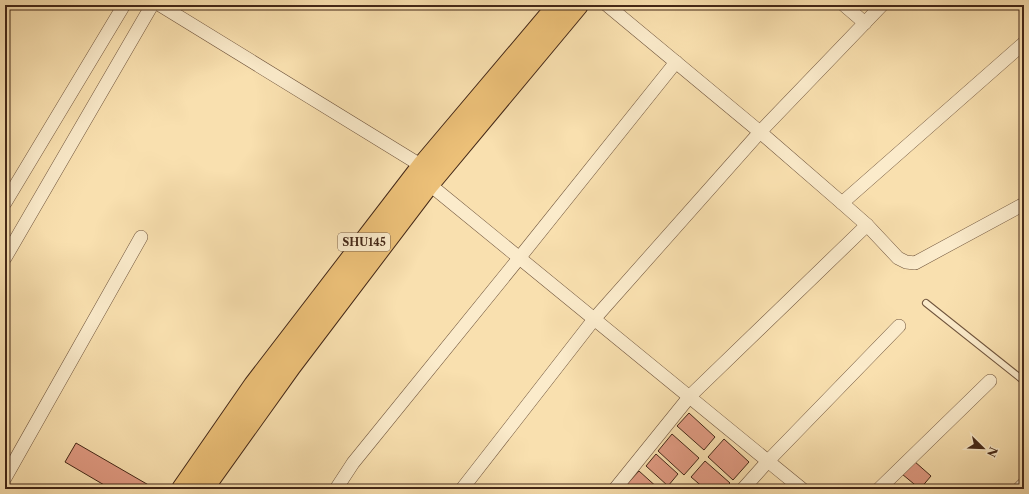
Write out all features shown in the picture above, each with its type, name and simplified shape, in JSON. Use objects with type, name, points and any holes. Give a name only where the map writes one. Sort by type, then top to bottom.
[{"type":"main road","name":"SHU145","points":[[182,489],[254,385],[422,166],[558,5]]},
{"type":"main road","points":[[203,489],[291,366],[429,184],[578,5]]},
{"type":"street","points":[[5,203],[124,5]]},
{"type":"street","points":[[5,258],[152,5]]},
{"type":"street","points":[[160,5],[422,166]]},
{"type":"street","points":[[607,5],[760,132],[866,224],[898,258],[906,262],[915,263],[1024,204]]},
{"type":"street","points":[[844,5],[865,22]]},
{"type":"street","points":[[462,489],[595,318],[760,132],[882,5]]},
{"type":"street","points":[[842,203],[1024,43]]},
{"type":"street","points":[[336,489],[353,463],[676,62]]},
{"type":"street","points":[[429,184],[595,318],[802,489]]},
{"type":"street","points":[[615,489],[690,396],[866,224]]},
{"type":"street","points":[[5,478],[141,237]]},
{"type":"street","points":[[743,489],[768,461],[899,326]]},
{"type":"street","points":[[879,489],[990,381]]},
{"type":"street","points":[[1019,489],[1024,484]]},
{"type":"lane","points":[[926,303],[1024,381]]},
{"type":"building","points":[[689,413],[715,437],[704,450],[677,426]]},
{"type":"building","points":[[672,434],[699,458],[684,475],[658,451]]},
{"type":"building","points":[[724,439],[749,462],[733,480],[708,457]]},
{"type":"building","points":[[76,443],[152,487],[151,489],[111,489],[65,462]]},
{"type":"building","points":[[656,454],[678,474],[668,486],[646,466]]},
{"type":"building","points":[[705,461],[730,483],[724,489],[705,489],[691,477]]},
{"type":"building","points":[[914,461],[931,476],[920,489],[902,474]]},
{"type":"building","points":[[639,471],[659,489],[629,489],[625,486]]}]
